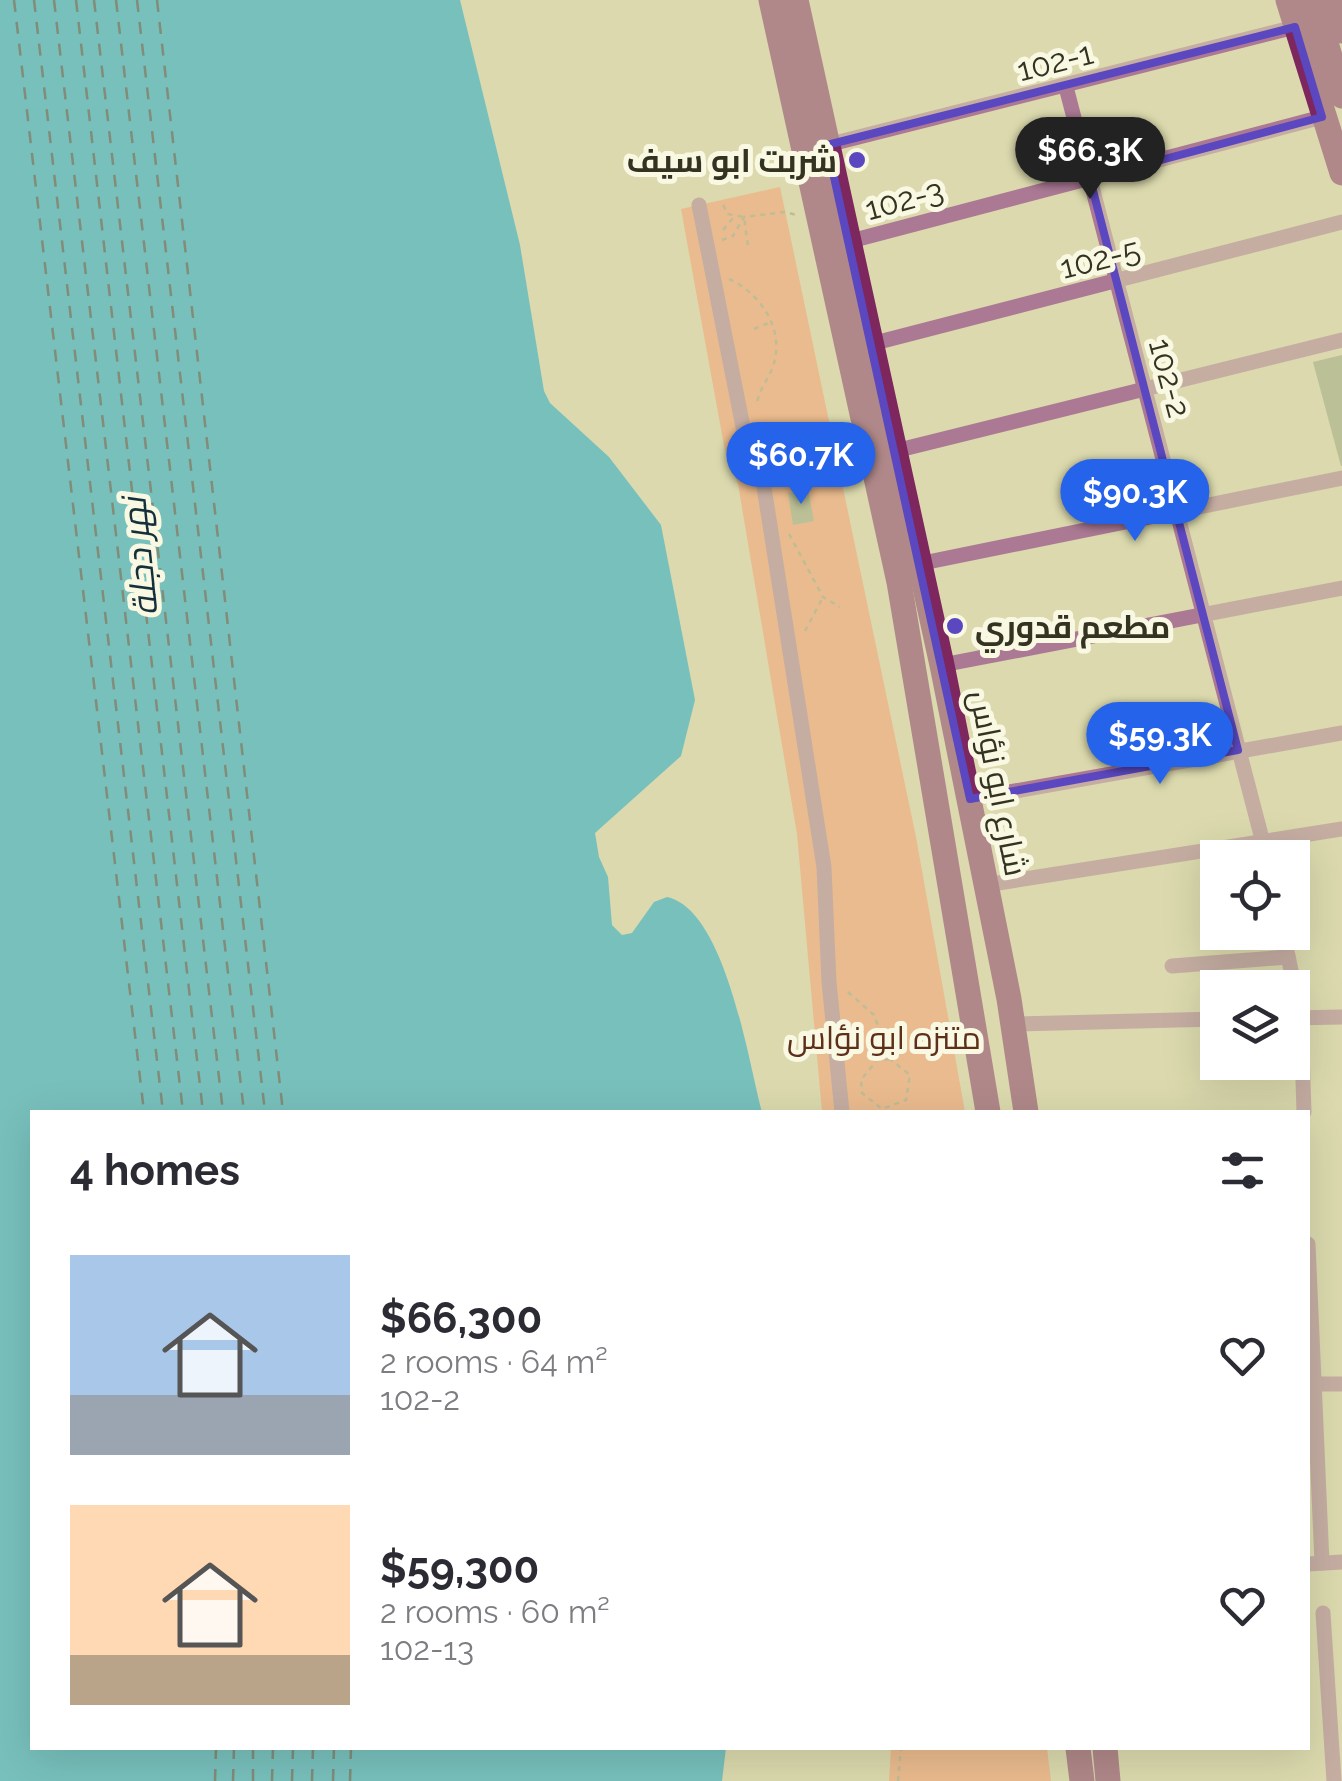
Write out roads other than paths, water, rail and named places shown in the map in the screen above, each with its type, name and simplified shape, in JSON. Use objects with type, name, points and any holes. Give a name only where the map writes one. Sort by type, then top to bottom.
[{"type":"main road","name":"شارع ابو نؤاس","points":[[771,0],[900,582],[988,1110]]},
{"type":"main road","name":"شارع ابو نؤاس","points":[[796,0],[970,800],[1026,1110]]},
{"type":"main road","points":[[1288,0],[1342,174]]},
{"type":"main road","points":[[1313,0],[1342,96]]},
{"type":"main road","points":[[1333,0],[1342,31]]},
{"type":"main road","points":[[1078,1750],[1082,1781]]},
{"type":"main road","points":[[1104,1750],[1108,1781]]},
{"type":"street","name":"102-1","points":[[827,145],[1295,27]]},
{"type":"street","name":"102-2","points":[[1066,87],[1262,840]]},
{"type":"street","name":"102-3","points":[[848,242],[1322,117]]},
{"type":"street","points":[[699,205],[747,447],[763,481],[793,654],[824,867],[829,982],[842,1110]]},
{"type":"street","name":"102-5","points":[[871,344],[1342,222]]},
{"type":"street","points":[[895,451],[1342,340]]},
{"type":"street","points":[[918,564],[1342,478]]},
{"type":"street","points":[[942,665],[1342,588]]},
{"type":"street","points":[[970,800],[1342,734]]},
{"type":"street","points":[[1302,840],[1342,829]]},
{"type":"street","points":[[986,886],[1200,858]]},
{"type":"street","points":[[1287,950],[1290,970]]},
{"type":"street","points":[[1172,966],[1288,957]]},
{"type":"street","points":[[1310,1017],[1342,1016]]},
{"type":"street","points":[[1012,1024],[1200,1019]]},
{"type":"street","points":[[1302,1080],[1304,1110]]},
{"type":"street","points":[[1342,1384],[1310,1384],[1315,1563],[1342,1562]]},
{"type":"street","points":[[1323,1612],[1316,1631],[1334,1781]]},
{"type":"water","name":"نهر دجلة","points":[[0,0],[460,0],[520,245],[544,391],[550,403],[609,457],[661,525],[695,700],[681,756],[595,833],[608,877],[612,925],[622,935],[632,933],[654,902],[667,897],[687,908],[705,929],[731,990],[762,1110],[30,1110],[30,1750],[726,1750],[722,1781],[0,1781]]},
{"type":"place","name":"شربت ابو سيف","points":[[857,160]]},
{"type":"place","name":"مطعم قدوري","points":[[955,626]]},
{"type":"park label","name":"متنزه ابو نؤاس","points":[[884,1037]]}]
